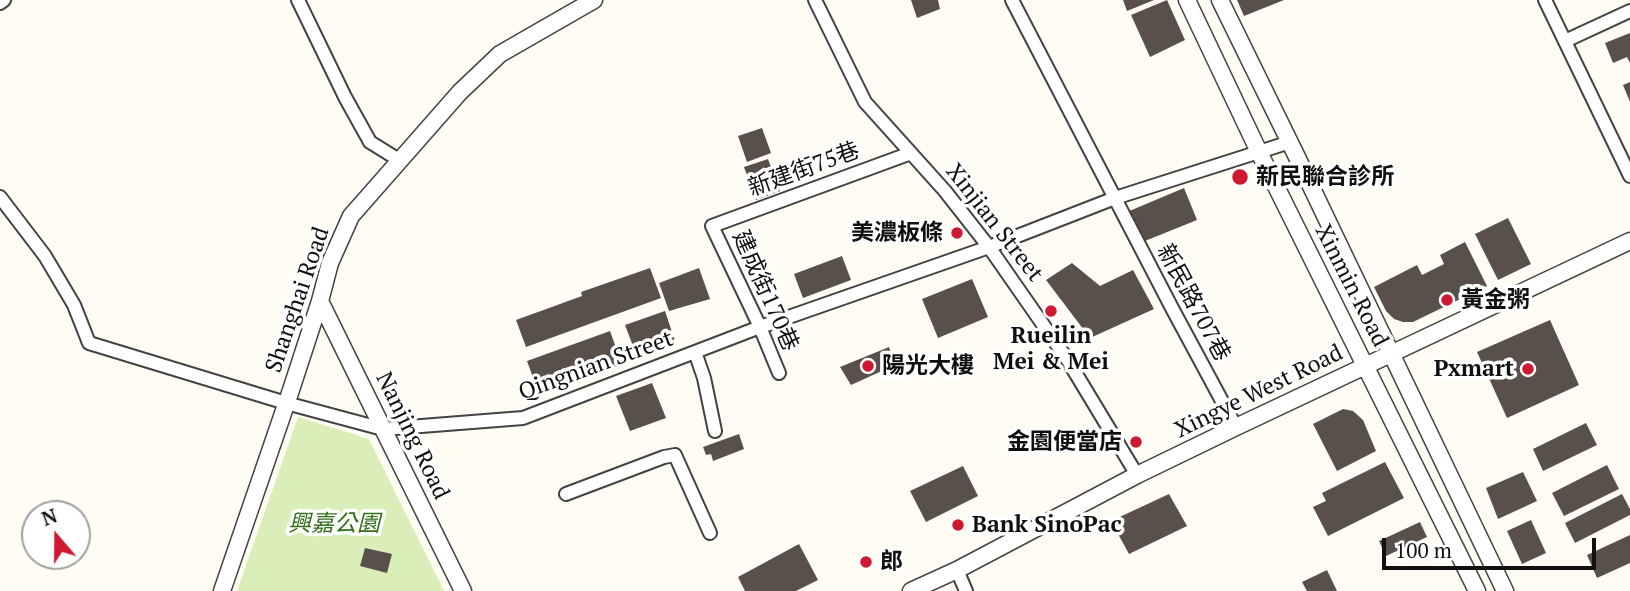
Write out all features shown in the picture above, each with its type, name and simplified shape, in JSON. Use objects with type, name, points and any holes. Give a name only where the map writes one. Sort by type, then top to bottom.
[{"type":"street","points":[[298,0],[370,142],[399,160]]},
{"type":"street","name":"Shanghai Road","points":[[222,591],[320,301],[330,263],[351,216],[460,92],[500,54],[594,0]]},
{"type":"street","name":"Xinjian Street","points":[[815,0],[865,102],[945,191],[989,247],[1067,359],[1136,475]]},
{"type":"street","name":"新民路707巷","points":[[1012,0],[1172,310],[1236,427]]},
{"type":"street","name":"Xinmin Road","points":[[1187,0],[1259,152],[1477,591]]},
{"type":"street","name":"Xinmin Road","points":[[1220,0],[1505,591]]},
{"type":"street","points":[[1545,0],[1630,176]]},
{"type":"street","points":[[1565,41],[1630,11]]},
{"type":"street","points":[[989,247],[1115,198],[1290,142]]},
{"type":"street","name":"新建街75巷","points":[[712,226],[911,153]]},
{"type":"street","name":"Qingnian Street","points":[[0,197],[45,256],[74,305],[89,343],[286,403],[383,429],[523,418],[760,327],[989,247]]},
{"type":"street","name":"建成街170巷","points":[[712,226],[779,373]]},
{"type":"street","name":"Xingye West Road","points":[[911,591],[957,570],[1136,475],[1630,241]]},
{"type":"street","name":"Nanjing Road","points":[[320,301],[463,591]]},
{"type":"street","points":[[695,352],[704,378],[715,432]]},
{"type":"street","points":[[566,494],[675,455],[710,533]]},
{"type":"street","points":[[957,570],[966,591]]},
{"type":"green space","name":"興嘉公園","points":[[298,417],[369,439],[444,591],[237,591]]},
{"type":"building","points":[[911,0],[938,0],[940,9],[917,18]]},
{"type":"building","points":[[1123,0],[1154,0],[1127,11]]},
{"type":"building","points":[[1167,0],[1185,40],[1150,57],[1131,15]]},
{"type":"building","points":[[1237,0],[1284,0],[1244,16]]},
{"type":"building","points":[[1630,33],[1630,63],[1627,57],[1613,63],[1605,43]]},
{"type":"building","points":[[1630,82],[1630,102],[1623,85]]},
{"type":"building","points":[[762,128],[771,153],[747,162],[738,136]]},
{"type":"building","points":[[768,159],[780,191],[756,200],[744,167]]},
{"type":"building","points":[[1184,188],[1197,220],[1140,243],[1127,212]]},
{"type":"building","points":[[1508,218],[1531,264],[1498,280],[1475,234]]},
{"type":"building","points":[[1465,242],[1487,286],[1413,322],[1394,319],[1386,311],[1374,287],[1417,265],[1422,275],[1444,264],[1440,255]]},
{"type":"building","points":[[842,256],[851,280],[803,298],[794,274]]},
{"type":"building","points":[[1072,263],[1100,286],[1133,270],[1154,309],[1090,338],[1046,280]]},
{"type":"building","points":[[650,268],[661,298],[526,347],[516,320],[582,296],[581,292]]},
{"type":"building","points":[[699,268],[710,299],[669,311],[659,283]]},
{"type":"building","points":[[972,279],[988,317],[938,338],[922,299]]},
{"type":"building","points":[[665,311],[675,341],[636,354],[625,325]]},
{"type":"building","name":"Pxmart","points":[[1550,320],[1579,385],[1507,418],[1477,352]]},
{"type":"building","points":[[610,331],[622,364],[539,394],[527,361]]},
{"type":"building","name":"陽光大樓","points":[[889,347],[895,365],[851,385],[840,367]]},
{"type":"building","points":[[652,383],[666,418],[630,431],[616,396]]},
{"type":"building","points":[[1343,409],[1353,411],[1363,420],[1376,451],[1337,471],[1313,424]]},
{"type":"building","points":[[1586,423],[1597,445],[1543,471],[1533,449]]},
{"type":"building","points":[[739,434],[744,449],[713,461],[711,454],[706,455],[703,447]]},
{"type":"building","points":[[1385,462],[1404,498],[1328,536],[1313,507],[1326,501],[1322,493]]},
{"type":"building","points":[[1607,465],[1619,489],[1564,516],[1552,493]]},
{"type":"building","points":[[963,466],[978,496],[926,522],[910,491]]},
{"type":"building","points":[[1523,472],[1537,501],[1498,519],[1486,488]]},
{"type":"building","points":[[1169,494],[1187,526],[1129,554],[1111,521]]},
{"type":"building","points":[[1622,494],[1630,509],[1630,515],[1575,543],[1565,523]]},
{"type":"building","points":[[1531,520],[1546,553],[1522,564],[1507,531]]},
{"type":"building","points":[[1420,522],[1427,537],[1386,556],[1379,541]]},
{"type":"building","points":[[1630,535],[1630,563],[1597,578],[1587,555]]},
{"type":"building","points":[[799,544],[818,580],[796,591],[745,591],[738,577]]},
{"type":"building","points":[[365,548],[392,554],[387,573],[360,566]]},
{"type":"building","points":[[1327,570],[1337,591],[1307,591],[1302,582]]},
{"type":"place","name":"新民聯合診所","points":[[1240,177]]},
{"type":"place","name":"美濃板條","points":[[957,233]]},
{"type":"place","name":"黃金粥","points":[[1447,300]]},
{"type":"place","name":"Rueilin Mei & Mei","points":[[1051,311]]},
{"type":"place","name":"陽光大樓","points":[[868,366]]},
{"type":"place","name":"Pxmart","points":[[1528,369]]},
{"type":"place","name":"金園便當店","points":[[1136,442]]},
{"type":"place","name":"Bank SinoPac","points":[[958,525]]},
{"type":"place","name":"郎","points":[[866,562]]}]
